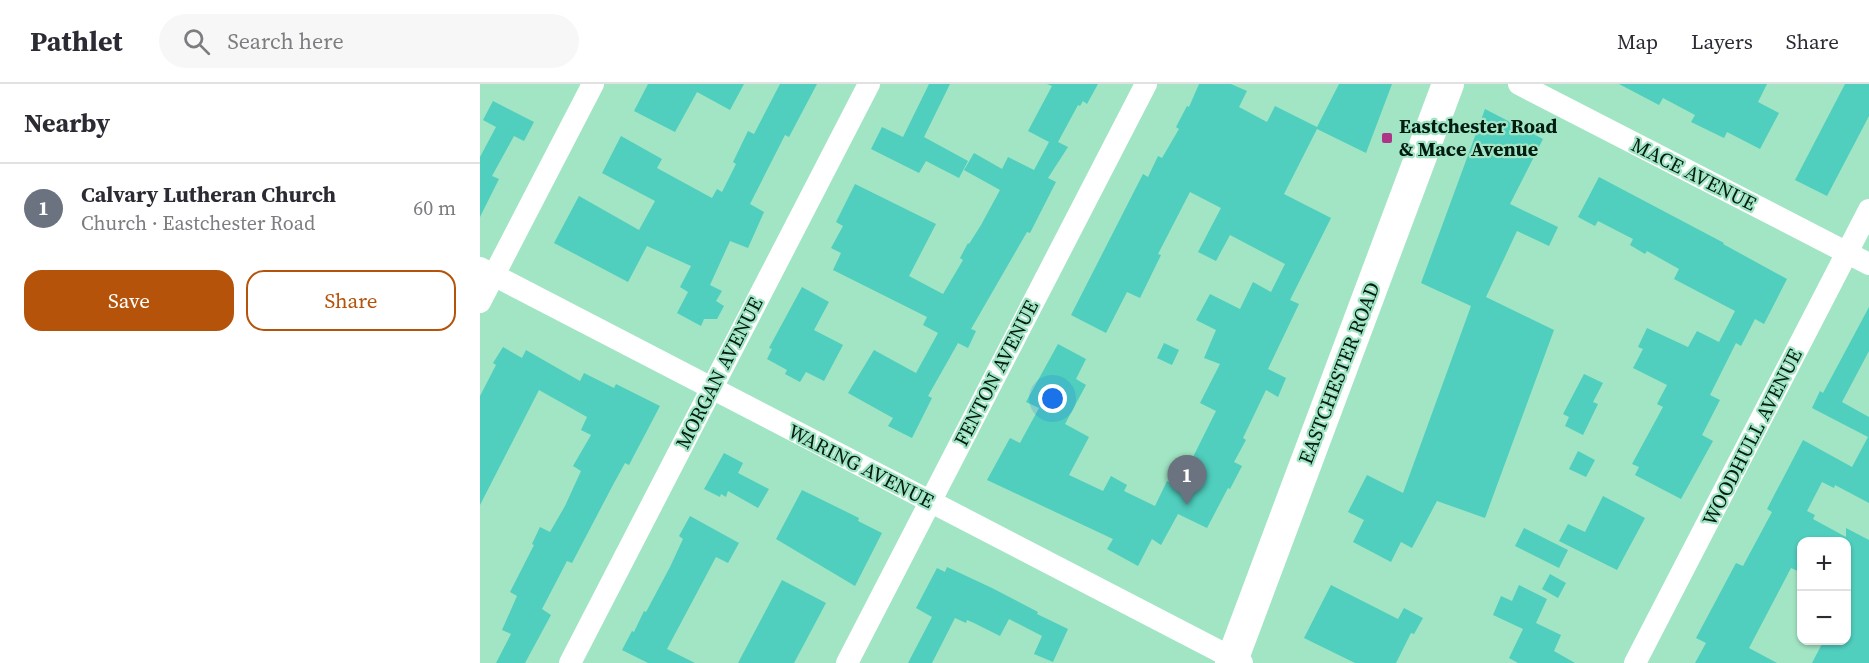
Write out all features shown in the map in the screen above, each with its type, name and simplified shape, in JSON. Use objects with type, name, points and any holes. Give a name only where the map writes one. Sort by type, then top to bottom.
[{"type":"main road","name":"EASTCHESTER ROAD","points":[[1235,661],[1448,84]]},
{"type":"street","points":[[480,302],[487,272],[593,84]]},
{"type":"street","name":"MORGAN AVENUE","points":[[570,663],[869,84]]},
{"type":"street","name":"FENTON AVENUE","points":[[847,663],[1146,84]]},
{"type":"street","name":"MACE AVENUE","points":[[1520,84],[1869,264]]},
{"type":"street","name":"WOODHULL AVENUE","points":[[1635,663],[1869,210]]},
{"type":"street","name":"WARING AVENUE","points":[[487,272],[1235,661]]},
{"type":"building","points":[[648,84],[744,84],[730,110],[697,92],[675,132],[634,111]]},
{"type":"building","points":[[780,84],[817,84],[789,137],[785,135],[750,204],[764,212],[748,248],[730,241],[710,285],[722,291],[716,301],[724,306],[717,319],[704,319],[701,326],[677,313],[688,292],[680,287],[691,266],[647,246],[628,282],[554,243],[579,196],[639,230],[655,201],[602,173],[621,136],[662,159],[657,168],[712,198],[717,189],[722,192],[736,164],[733,162],[748,131],[754,134]]},
{"type":"building","points":[[929,84],[950,84],[924,137],[968,161],[959,178],[926,161],[919,173],[871,149],[882,127],[903,137]]},
{"type":"building","points":[[1047,84],[1098,84],[1087,104],[1083,101],[1080,106],[1078,105],[1058,142],[1068,147],[1048,178],[1056,182],[1030,233],[1027,232],[971,329],[976,331],[968,348],[958,343],[928,396],[932,398],[912,438],[888,426],[893,418],[848,393],[874,350],[916,373],[938,333],[923,325],[927,317],[833,270],[841,253],[831,248],[843,226],[836,222],[855,184],[936,224],[909,276],[943,294],[963,260],[960,258],[968,243],[981,225],[1000,190],[964,170],[974,153],[1002,169],[1008,157],[1034,170],[1049,142],[1028,131],[1052,86]]},
{"type":"building","points":[[1199,84],[1231,84],[1247,91],[1239,107],[1267,122],[1275,106],[1317,127],[1339,84],[1392,84],[1366,153],[1317,129],[1284,194],[1331,218],[1290,300],[1299,304],[1268,369],[1286,378],[1278,397],[1266,390],[1243,438],[1246,440],[1234,462],[1242,466],[1230,489],[1228,488],[1207,528],[1178,514],[1161,545],[1152,539],[1138,566],[1107,549],[1113,539],[987,480],[1010,438],[1020,443],[1039,408],[1026,402],[1058,344],[1086,359],[1076,379],[1086,385],[1065,424],[1089,437],[1069,475],[1103,491],[1111,476],[1127,485],[1124,491],[1155,506],[1167,481],[1178,487],[1216,411],[1200,403],[1220,364],[1204,358],[1216,330],[1196,320],[1210,294],[1240,309],[1253,282],[1271,292],[1285,264],[1230,235],[1216,261],[1198,252],[1221,208],[1190,192],[1158,254],[1161,255],[1140,298],[1127,292],[1106,333],[1071,315],[1143,174],[1148,177],[1158,156],[1162,158],[1179,129],[1176,127],[1187,106],[1189,107]]},
{"type":"building","points":[[1619,84],[1767,84],[1758,102],[1779,113],[1760,149],[1727,132],[1724,138],[1691,122],[1695,115],[1663,98],[1659,105]]},
{"type":"building","points":[[1845,84],[1869,84],[1869,116],[1827,196],[1795,180]]},
{"type":"building","points":[[493,101],[534,122],[524,141],[514,136],[492,176],[499,179],[480,217],[480,157],[496,127],[483,120]]},
{"type":"building","points":[[1485,109],[1543,139],[1510,204],[1558,227],[1549,246],[1517,231],[1486,297],[1554,330],[1485,518],[1437,501],[1412,548],[1401,542],[1391,562],[1353,542],[1364,520],[1348,512],[1367,475],[1403,493],[1471,306],[1421,283]]},
{"type":"building","points":[[1599,177],[1787,279],[1764,324],[1755,319],[1741,346],[1736,343],[1710,395],[1720,400],[1702,435],[1713,441],[1681,499],[1635,475],[1639,467],[1632,464],[1663,407],[1657,404],[1667,385],[1633,368],[1643,349],[1638,347],[1647,328],[1688,347],[1697,331],[1719,342],[1735,311],[1674,279],[1679,269],[1647,251],[1645,254],[1630,245],[1633,239],[1598,221],[1595,226],[1578,217]]},
{"type":"building","points":[[802,287],[829,302],[814,330],[843,345],[824,381],[806,372],[800,382],[785,374],[787,370],[767,359],[772,349],[769,348]]},
{"type":"building","points":[[1869,307],[1869,351],[1842,402],[1869,417],[1869,503],[1835,485],[1834,488],[1822,482],[1807,511],[1815,515],[1813,519],[1846,537],[1797,537],[1797,571],[1791,568],[1749,648],[1777,663],[1695,663],[1706,643],[1696,638],[1736,563],[1743,566],[1772,512],[1767,509],[1803,440],[1852,467],[1868,437],[1812,408],[1820,391],[1823,393]]},
{"type":"building","points":[[1164,343],[1179,350],[1172,365],[1157,358]]},
{"type":"building","points":[[503,347],[522,358],[526,350],[580,381],[584,373],[614,388],[616,384],[660,406],[629,465],[625,463],[572,563],[567,561],[542,609],[551,615],[525,663],[496,663],[511,634],[502,630],[517,596],[510,592],[534,545],[532,544],[540,527],[550,532],[565,506],[581,471],[573,466],[591,435],[581,430],[587,417],[539,390],[480,505],[480,396],[496,365],[493,363]]},
{"type":"building","points":[[1584,374],[1603,383],[1593,402],[1598,404],[1583,435],[1565,426],[1569,417],[1563,414]]},
{"type":"building","points":[[1578,451],[1595,460],[1586,477],[1569,469]]},
{"type":"building","points":[[724,453],[743,463],[738,473],[769,489],[758,508],[728,491],[726,497],[721,494],[720,497],[704,489]]},
{"type":"building","points":[[802,490],[859,518],[858,521],[882,533],[855,586],[776,539]]},
{"type":"building","points":[[1603,496],[1645,518],[1617,570],[1559,541],[1568,524],[1585,532]]},
{"type":"building","points":[[690,516],[739,543],[728,563],[716,557],[667,649],[695,663],[648,663],[622,650],[670,567],[683,539],[679,536]]},
{"type":"building","points":[[1524,528],[1568,550],[1559,568],[1515,546]]},
{"type":"building","points":[[1846,528],[1869,540],[1869,663],[1812,663],[1821,645],[1851,645],[1851,537],[1846,537]]},
{"type":"building","points":[[947,567],[992,588],[1068,629],[1053,662],[1034,654],[1042,636],[1009,619],[1000,636],[967,620],[966,623],[955,618],[932,663],[908,663],[932,617],[916,608],[937,568],[945,572]]},
{"type":"building","points":[[1550,574],[1566,583],[1558,598],[1542,589]]},
{"type":"building","points":[[782,580],[826,603],[794,663],[738,663]]},
{"type":"building","points":[[1331,585],[1398,619],[1404,608],[1423,618],[1414,634],[1411,633],[1396,663],[1355,663],[1304,638]]},
{"type":"building","points":[[1519,585],[1547,599],[1536,623],[1561,635],[1554,651],[1575,663],[1518,663],[1509,658],[1523,629],[1493,615],[1501,596],[1512,601]]},
{"type":"place","name":"Eastchester Road & Mace Avenue","points":[[1387,138]]},
{"type":"place","name":"Calvary Lutheran Church","points":[[1187,505]]}]
